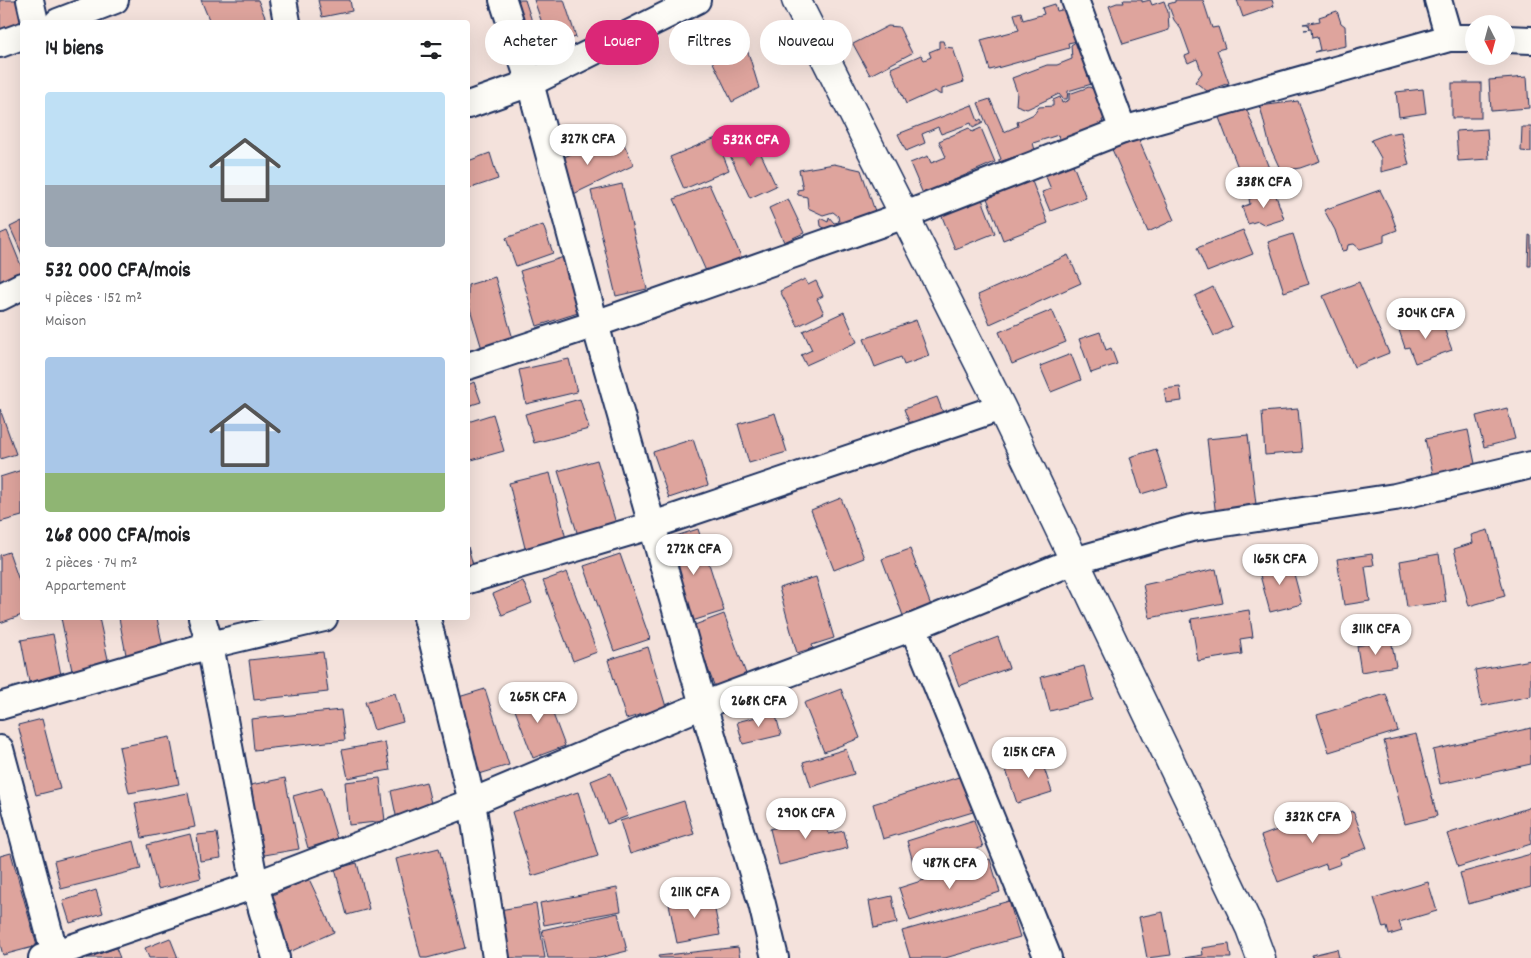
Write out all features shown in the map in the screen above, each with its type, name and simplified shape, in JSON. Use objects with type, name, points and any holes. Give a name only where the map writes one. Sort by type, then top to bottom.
[{"type":"street","points":[[30,0],[35,20]]},
{"type":"street","points":[[63,20],[115,0]]},
{"type":"street","points":[[283,0],[286,20]]},
{"type":"street","points":[[503,0],[530,83],[595,324],[703,705],[762,904],[775,958]]},
{"type":"street","points":[[470,104],[530,83],[697,0]]},
{"type":"street","points":[[796,0],[1001,407],[1250,928],[1261,958]]},
{"type":"street","points":[[1075,0],[1123,130]]},
{"type":"street","points":[[470,365],[595,324],[905,215],[1123,130],[1318,74],[1461,38],[1438,0]]},
{"type":"street","points":[[0,44],[20,37]]},
{"type":"street","points":[[1515,39],[1531,40]]},
{"type":"street","points":[[0,297],[20,287]]},
{"type":"street","points":[[470,579],[653,525],[1001,407]]},
{"type":"street","points":[[0,749],[51,957],[255,885],[472,802],[703,705],[913,627],[1074,561],[1191,528],[1395,497],[1531,465]]},
{"type":"street","points":[[203,620],[210,646],[255,885],[276,958]]},
{"type":"street","points":[[0,706],[210,646],[316,620]]},
{"type":"street","points":[[427,620],[472,802],[496,958]]},
{"type":"street","points":[[913,627],[1048,958]]},
{"type":"building","points":[[0,0],[22,0],[22,20],[20,20],[20,26],[0,32]]},
{"type":"building","points":[[201,0],[258,0],[266,20],[209,20]]},
{"type":"building","points":[[318,0],[350,0],[352,11],[322,17]]},
{"type":"building","points":[[491,0],[525,0],[532,20],[498,20]]},
{"type":"building","points":[[534,0],[564,0],[570,20],[541,20]]},
{"type":"building","points":[[1123,0],[1142,0],[1142,2],[1150,0],[1152,5],[1164,1],[1168,12],[1169,30],[1123,44],[1109,6],[1124,3]]},
{"type":"building","points":[[1175,0],[1203,0],[1212,28],[1218,27],[1225,48],[1217,50],[1229,83],[1207,91],[1195,82],[1202,73],[1197,59],[1188,63],[1185,56],[1190,54],[1181,29],[1174,20],[1168,4],[1175,2]]},
{"type":"building","points":[[1237,0],[1272,0],[1274,6],[1243,17]]},
{"type":"building","points":[[1055,4],[1057,11],[1066,9],[1077,41],[1068,43],[1069,48],[990,70],[981,40],[1019,30],[1014,14],[1021,12],[1023,20],[1044,14],[1042,8]]},
{"type":"building","points":[[1337,11],[1341,23],[1345,26],[1346,46],[1314,52],[1320,50],[1317,37],[1312,38],[1311,29],[1304,30],[1309,29],[1308,24],[1303,24],[1320,21],[1319,17]]},
{"type":"building","points":[[888,26],[899,27],[912,53],[870,75],[853,44]]},
{"type":"building","points":[[939,41],[943,41],[945,47],[953,48],[964,82],[942,89],[942,95],[935,91],[906,104],[891,68],[921,55],[924,60],[931,57],[929,52],[939,48]]},
{"type":"building","points":[[1077,41],[1095,83],[1068,91],[1067,99],[1063,99],[1059,94],[1027,109],[1016,105],[1017,92],[1012,78],[1047,65],[1057,65],[1072,59],[1071,45]]},
{"type":"building","points":[[750,58],[759,88],[732,102],[714,65],[750,65]]},
{"type":"building","points":[[1527,77],[1529,108],[1491,111],[1489,80]]},
{"type":"building","points":[[1452,83],[1481,83],[1481,118],[1452,118]]},
{"type":"building","points":[[1089,87],[1101,92],[1110,118],[1102,120],[1104,126],[1060,141],[1058,135],[1033,143],[1035,150],[999,162],[1001,159],[978,103],[990,99],[1004,132],[1018,126],[1017,122],[1034,114],[1039,107],[1053,106],[1053,100],[1060,97],[1062,103],[1069,100],[1069,94]]},
{"type":"building","points":[[1423,89],[1426,113],[1399,117],[1396,92]]},
{"type":"building","points":[[1298,101],[1320,161],[1300,168],[1281,171],[1270,147],[1260,106]]},
{"type":"building","points":[[972,105],[978,121],[981,119],[983,123],[973,128],[971,123],[941,134],[938,127],[922,134],[925,143],[906,151],[898,134]]},
{"type":"building","points":[[1245,105],[1275,184],[1248,194],[1218,115]]},
{"type":"building","points":[[1522,127],[1531,127],[1531,152],[1521,151]]},
{"type":"building","points":[[969,128],[972,132],[981,128],[995,162],[936,188],[936,196],[926,201],[910,163],[928,156],[931,163],[946,157],[939,141]]},
{"type":"building","points":[[1487,129],[1489,159],[1458,161],[1456,131]]},
{"type":"building","points":[[618,132],[634,165],[559,201],[543,167]]},
{"type":"building","points":[[1401,132],[1409,165],[1381,172],[1381,158],[1371,140],[1387,134]]},
{"type":"building","points":[[1137,136],[1174,220],[1148,232],[1111,147]]},
{"type":"building","points":[[753,137],[776,186],[750,198],[727,149]]},
{"type":"building","points":[[716,138],[729,170],[684,189],[670,157]]},
{"type":"building","points":[[490,153],[498,179],[470,188],[470,160]]},
{"type":"building","points":[[1072,162],[1086,198],[1050,211],[1042,192],[1051,189],[1044,172]]},
{"type":"building","points":[[834,164],[861,170],[878,220],[835,235],[821,226],[820,218],[828,222],[829,217],[834,223],[839,222],[838,216],[833,212],[823,215],[808,208],[807,197],[798,195],[797,190],[803,189],[799,170]]},
{"type":"building","points":[[1030,176],[1048,223],[1003,240],[985,193]]},
{"type":"building","points":[[622,184],[647,289],[616,296],[591,191]]},
{"type":"building","points":[[709,184],[744,263],[709,278],[674,199]]},
{"type":"building","points":[[1274,190],[1284,219],[1265,225],[1258,221],[1248,224],[1242,207],[1250,204],[1249,199]]},
{"type":"building","points":[[1380,190],[1397,230],[1384,235],[1384,242],[1360,249],[1354,244],[1348,245],[1347,250],[1342,251],[1335,230],[1324,210]]},
{"type":"building","points":[[980,194],[995,233],[955,249],[939,209]]},
{"type":"building","points":[[788,199],[804,233],[784,242],[769,208]]},
{"type":"building","points":[[20,222],[20,250],[10,227]]},
{"type":"building","points":[[543,225],[553,253],[516,266],[506,238]]},
{"type":"building","points":[[1243,230],[1253,254],[1207,272],[1197,248]]},
{"type":"building","points":[[7,231],[20,263],[20,278],[1,285],[0,282],[0,234]]},
{"type":"building","points":[[1293,234],[1309,284],[1284,292],[1268,242]]},
{"type":"building","points":[[1529,235],[1531,236],[1531,266],[1528,266]]},
{"type":"building","points":[[1068,255],[1081,283],[990,324],[978,295]]},
{"type":"building","points":[[564,257],[581,312],[537,326],[520,271]]},
{"type":"building","points":[[495,277],[513,339],[482,349],[470,309],[470,284]]},
{"type":"building","points":[[805,279],[808,285],[816,281],[823,296],[817,299],[824,313],[798,326],[780,291]]},
{"type":"building","points":[[1359,282],[1389,353],[1354,367],[1323,296]]},
{"type":"building","points":[[1213,287],[1232,327],[1214,336],[1195,296]]},
{"type":"building","points":[[1052,310],[1066,342],[1012,364],[999,332]]},
{"type":"building","points":[[844,312],[857,342],[806,365],[801,355],[812,350],[803,331]]},
{"type":"building","points":[[1440,317],[1452,350],[1415,363],[1409,347],[1405,348],[1399,330]]},
{"type":"building","points":[[916,320],[929,356],[904,365],[901,357],[875,367],[864,339]]},
{"type":"building","points":[[1100,332],[1106,350],[1111,348],[1117,364],[1091,373],[1079,339]]},
{"type":"building","points":[[1071,354],[1081,380],[1051,392],[1040,366]]},
{"type":"building","points":[[569,359],[577,392],[526,404],[519,370]]},
{"type":"building","points":[[474,382],[481,402],[470,405],[470,384]]},
{"type":"building","points":[[1180,387],[1182,401],[1166,403],[1164,389]]},
{"type":"building","points":[[937,397],[944,415],[911,427],[904,409]]},
{"type":"building","points":[[580,399],[589,429],[534,443],[525,414]]},
{"type":"building","points":[[1507,408],[1515,439],[1484,447],[1476,416]]},
{"type":"building","points":[[0,409],[16,454],[0,459]]},
{"type":"building","points":[[1298,409],[1302,452],[1265,455],[1262,412]]},
{"type":"building","points":[[775,413],[787,452],[749,463],[738,424]]},
{"type":"building","points":[[493,414],[504,451],[470,460],[470,421]]},
{"type":"building","points":[[1468,430],[1477,473],[1435,482],[1425,439]]},
{"type":"building","points":[[1248,435],[1257,513],[1216,517],[1207,439]]},
{"type":"building","points":[[693,439],[708,485],[669,498],[653,452]]},
{"type":"building","points":[[1156,449],[1168,486],[1141,494],[1130,457]]},
{"type":"building","points":[[597,460],[618,530],[580,542],[558,471]]},
{"type":"building","points":[[20,471],[20,517],[0,522],[0,477]]},
{"type":"building","points":[[550,473],[566,539],[525,548],[509,483]]},
{"type":"building","points":[[841,498],[864,558],[834,570],[811,510]]},
{"type":"building","points":[[698,529],[724,611],[689,622],[663,540]]},
{"type":"building","points":[[1488,530],[1505,596],[1469,606],[1454,549],[1473,543],[1471,535]]},
{"type":"building","points":[[910,549],[933,611],[905,621],[882,559]]},
{"type":"building","points":[[9,552],[20,583],[20,616],[0,623],[0,555]]},
{"type":"building","points":[[470,554],[475,572],[470,574]]},
{"type":"building","points":[[620,554],[650,639],[614,651],[584,566]]},
{"type":"building","points":[[1372,554],[1374,565],[1365,566],[1370,601],[1344,605],[1337,559]]},
{"type":"building","points":[[1439,554],[1446,602],[1407,607],[1400,561]]},
{"type":"building","points":[[1290,559],[1302,604],[1270,612],[1258,568]]},
{"type":"building","points":[[1216,569],[1223,603],[1150,618],[1143,585]]},
{"type":"building","points":[[567,572],[597,652],[573,661],[543,581]]},
{"type":"building","points":[[816,577],[834,638],[812,645],[813,648],[797,653],[779,588]]},
{"type":"building","points":[[523,581],[532,603],[502,615],[493,594]]},
{"type":"building","points":[[1249,610],[1253,637],[1240,639],[1242,654],[1198,661],[1191,619]]},
{"type":"building","points":[[724,614],[749,682],[717,693],[692,626]]},
{"type":"building","points":[[61,620],[99,620],[111,673],[74,680]]},
{"type":"building","points":[[119,620],[157,620],[165,658],[128,665]]},
{"type":"building","points":[[53,634],[61,675],[29,682],[21,640]]},
{"type":"building","points":[[998,637],[1009,668],[959,686],[948,656]]},
{"type":"building","points":[[1391,639],[1396,666],[1361,672],[1357,646]]},
{"type":"building","points":[[648,647],[666,707],[626,719],[608,660]]},
{"type":"building","points":[[323,652],[328,692],[254,700],[249,660]]},
{"type":"building","points":[[1531,660],[1531,696],[1482,706],[1475,670]]},
{"type":"building","points":[[1084,666],[1093,700],[1050,711],[1041,677]]},
{"type":"building","points":[[485,689],[509,765],[476,775],[452,699]]},
{"type":"building","points":[[841,689],[860,738],[824,752],[804,703]]},
{"type":"building","points":[[544,690],[565,746],[533,758],[512,702]]},
{"type":"building","points":[[395,693],[403,722],[374,730],[365,702]]},
{"type":"building","points":[[1386,694],[1398,731],[1329,752],[1317,715]]},
{"type":"building","points":[[341,710],[345,740],[254,750],[251,719]]},
{"type":"building","points":[[775,712],[781,735],[743,744],[737,722]]},
{"type":"building","points":[[42,719],[60,789],[36,795],[18,725]]},
{"type":"building","points":[[1531,728],[1531,764],[1440,784],[1433,750]]},
{"type":"building","points":[[1416,734],[1437,816],[1405,824],[1384,741]]},
{"type":"building","points":[[170,737],[179,784],[129,793],[119,747]]},
{"type":"building","points":[[385,742],[390,770],[348,778],[342,750]]},
{"type":"building","points":[[846,749],[854,774],[811,787],[803,762]]},
{"type":"building","points":[[1040,756],[1052,792],[1017,803],[1005,767]]},
{"type":"building","points":[[611,773],[628,816],[607,824],[591,781]]},
{"type":"building","points":[[962,776],[973,812],[883,839],[873,804]]},
{"type":"building","points":[[285,778],[299,849],[259,856],[246,786]]},
{"type":"building","points":[[380,778],[385,821],[349,825],[345,782]]},
{"type":"building","points":[[426,782],[434,816],[398,825],[391,791]]},
{"type":"building","points":[[322,788],[337,839],[308,848],[293,796]]},
{"type":"building","points":[[578,792],[598,856],[532,876],[512,812]]},
{"type":"building","points":[[188,793],[195,827],[142,838],[135,803]]},
{"type":"building","points":[[684,801],[694,834],[630,854],[620,821]]},
{"type":"building","points":[[1531,807],[1531,844],[1458,867],[1447,834]]},
{"type":"building","points":[[1329,811],[1332,819],[1353,811],[1367,848],[1339,858],[1341,864],[1327,869],[1326,864],[1278,882],[1261,836]]},
{"type":"building","points":[[824,815],[829,834],[844,831],[848,848],[779,865],[770,829]]},
{"type":"building","points":[[974,820],[983,847],[915,869],[907,841]]},
{"type":"building","points":[[217,833],[221,858],[200,861],[197,835]]},
{"type":"building","points":[[190,834],[201,878],[158,889],[147,845]]},
{"type":"building","points":[[134,841],[141,869],[61,889],[54,861]]},
{"type":"building","points":[[439,848],[465,948],[421,958],[396,859]]},
{"type":"building","points":[[11,853],[37,946],[3,955],[0,944],[0,856]]},
{"type":"building","points":[[1531,854],[1531,887],[1468,904],[1460,873]]},
{"type":"building","points":[[990,859],[1000,892],[910,921],[899,888]]},
{"type":"building","points":[[357,863],[369,909],[347,915],[335,869]]},
{"type":"building","points":[[309,879],[334,932],[285,954],[261,900]]},
{"type":"building","points":[[1428,882],[1437,911],[1399,922],[1402,931],[1389,935],[1387,927],[1383,928],[1374,898]]},
{"type":"building","points":[[617,888],[621,911],[544,925],[540,903]]},
{"type":"building","points":[[96,890],[103,913],[70,923],[63,901]]},
{"type":"building","points":[[712,895],[720,935],[677,943],[669,904]]},
{"type":"building","points":[[892,896],[897,923],[874,928],[869,901]]},
{"type":"building","points":[[1009,901],[1020,937],[945,958],[910,958],[902,931]]},
{"type":"building","points":[[536,904],[545,958],[507,958],[499,910]]},
{"type":"building","points":[[1163,912],[1171,955],[1147,958],[1139,917]]},
{"type":"building","points":[[618,913],[627,951],[599,958],[548,958],[542,930]]},
{"type":"building","points":[[170,938],[178,958],[149,958],[145,948]]},
{"type":"building","points":[[1229,944],[1231,958],[1183,958],[1203,955],[1202,948]]},
{"type":"building","points":[[738,947],[740,958],[659,958],[658,956]]},
{"type":"building","points":[[116,948],[120,958],[87,958]]},
{"type":"building","points":[[1337,949],[1339,958],[1313,958],[1312,955]]}]
